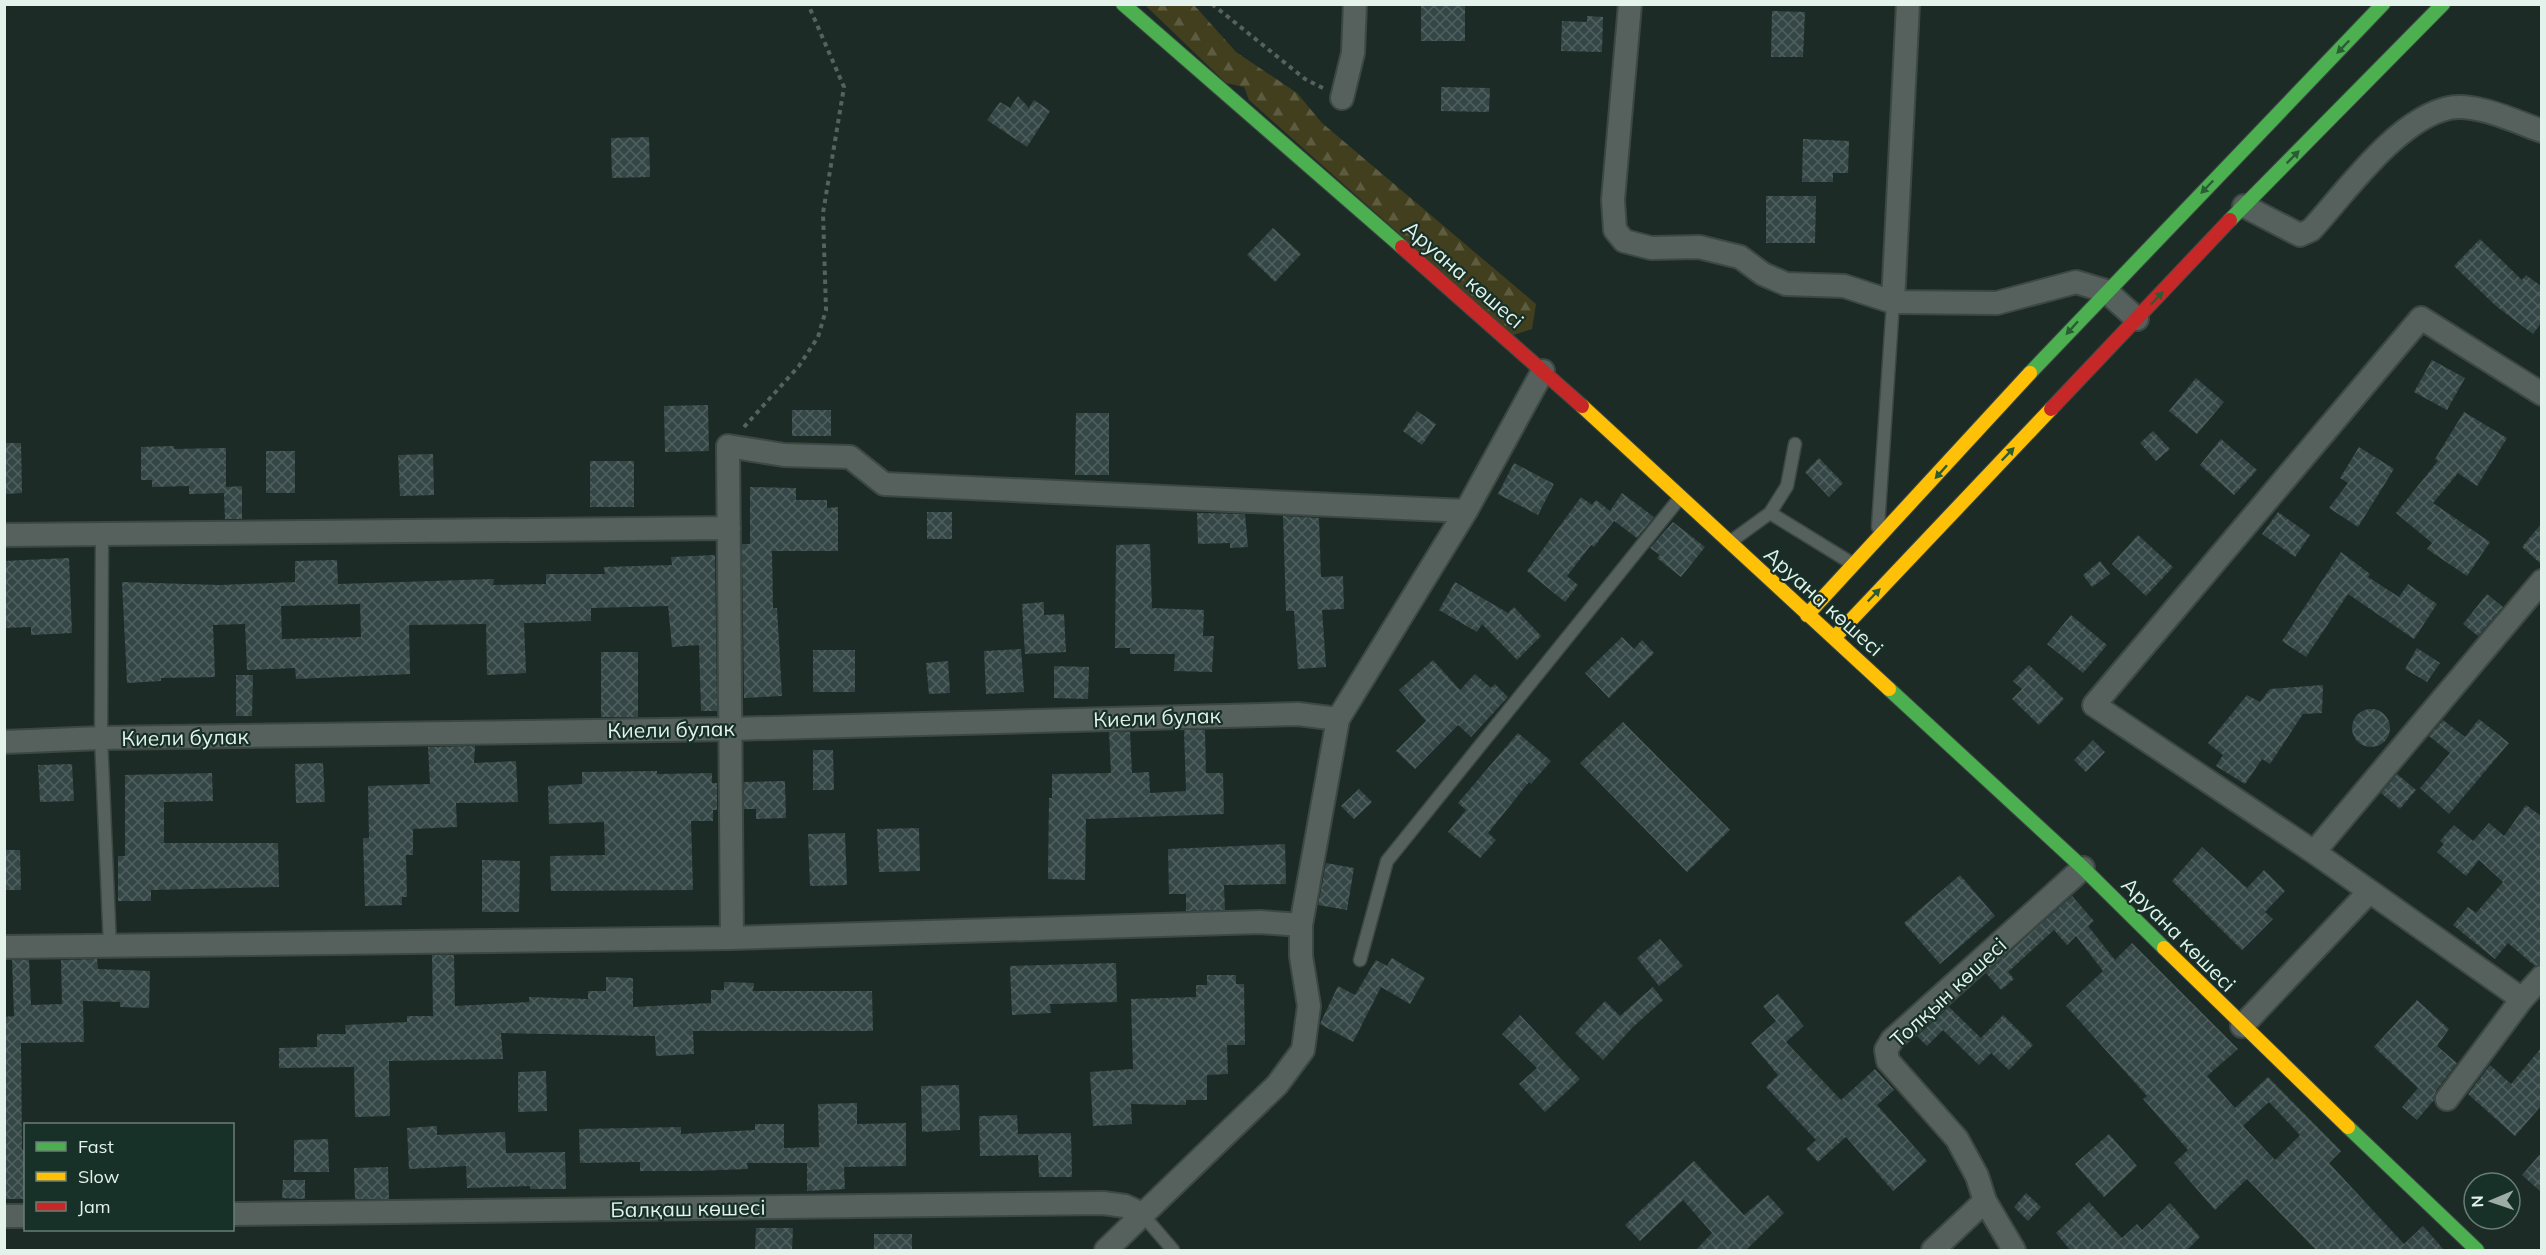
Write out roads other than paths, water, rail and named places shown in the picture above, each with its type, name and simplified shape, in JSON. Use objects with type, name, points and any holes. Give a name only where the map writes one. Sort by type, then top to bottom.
[{"type":"street","name":"Аруана көшесі","points":[[1123,4],[1543,371],[1834,638],[2083,868],[2242,1026],[2477,1251]]},
{"type":"street","points":[[1342,98],[1353,53],[1355,4]]},
{"type":"street","points":[[1630,4],[1613,200],[1615,230],[1624,241],[1651,248],[1699,247],[1740,257],[1763,274],[1786,284],[1844,286],[1893,302],[1997,303],[2076,282],[2106,291],[2137,319]]},
{"type":"street","points":[[1893,302],[1908,4]]},
{"type":"street","points":[[1807,615],[1877,543],[2106,291],[2383,4]]},
{"type":"street","points":[[1834,638],[2244,206],[2443,4]]},
{"type":"street","points":[[2244,206],[2300,235],[2311,230],[2374,160],[2414,123],[2450,107],[2481,110],[2541,131]]},
{"type":"street","points":[[2522,999],[2368,893],[2314,852],[2094,705],[2421,318],[2541,394]]},
{"type":"street","points":[[1106,1251],[1277,1084],[1303,1050],[1309,1006],[1301,956],[1301,926],[1338,719],[1466,511],[1543,371]]},
{"type":"street","points":[[732,938],[728,446],[784,455],[849,457],[884,484],[1466,511]]},
{"type":"street","points":[[4,535],[729,528]]},
{"type":"street","points":[[2314,852],[2541,581]]},
{"type":"street","name":"Киели булак","points":[[4,742],[101,738],[729,729],[1298,714],[1338,719]]},
{"type":"street","name":"Толқын көшесі","points":[[2014,1251],[1985,1201],[1977,1176],[1957,1138],[1888,1061],[1886,1050],[1892,1040],[2083,868]]},
{"type":"street","points":[[2242,1026],[2368,893]]},
{"type":"street","points":[[4,947],[732,938],[1260,922],[1301,926]]},
{"type":"street","points":[[2447,1099],[2541,977]]},
{"type":"street","points":[[1933,1251],[1985,1201]]},
{"type":"street","name":"Балқаш көшесі","points":[[234,1214],[1103,1203],[1125,1206],[1142,1214]]},
{"type":"street","points":[[4,1216],[24,1216]]},
{"type":"lane","points":[[1877,543],[1893,302]]},
{"type":"lane","points":[[1729,543],[1770,513],[1787,486],[1795,444]]},
{"type":"lane","points":[[1360,960],[1387,861],[1680,498]]},
{"type":"lane","points":[[1770,513],[1855,566]]},
{"type":"lane","points":[[102,533],[101,738],[110,946]]},
{"type":"lane","points":[[1142,1214],[1173,1251]]}]
